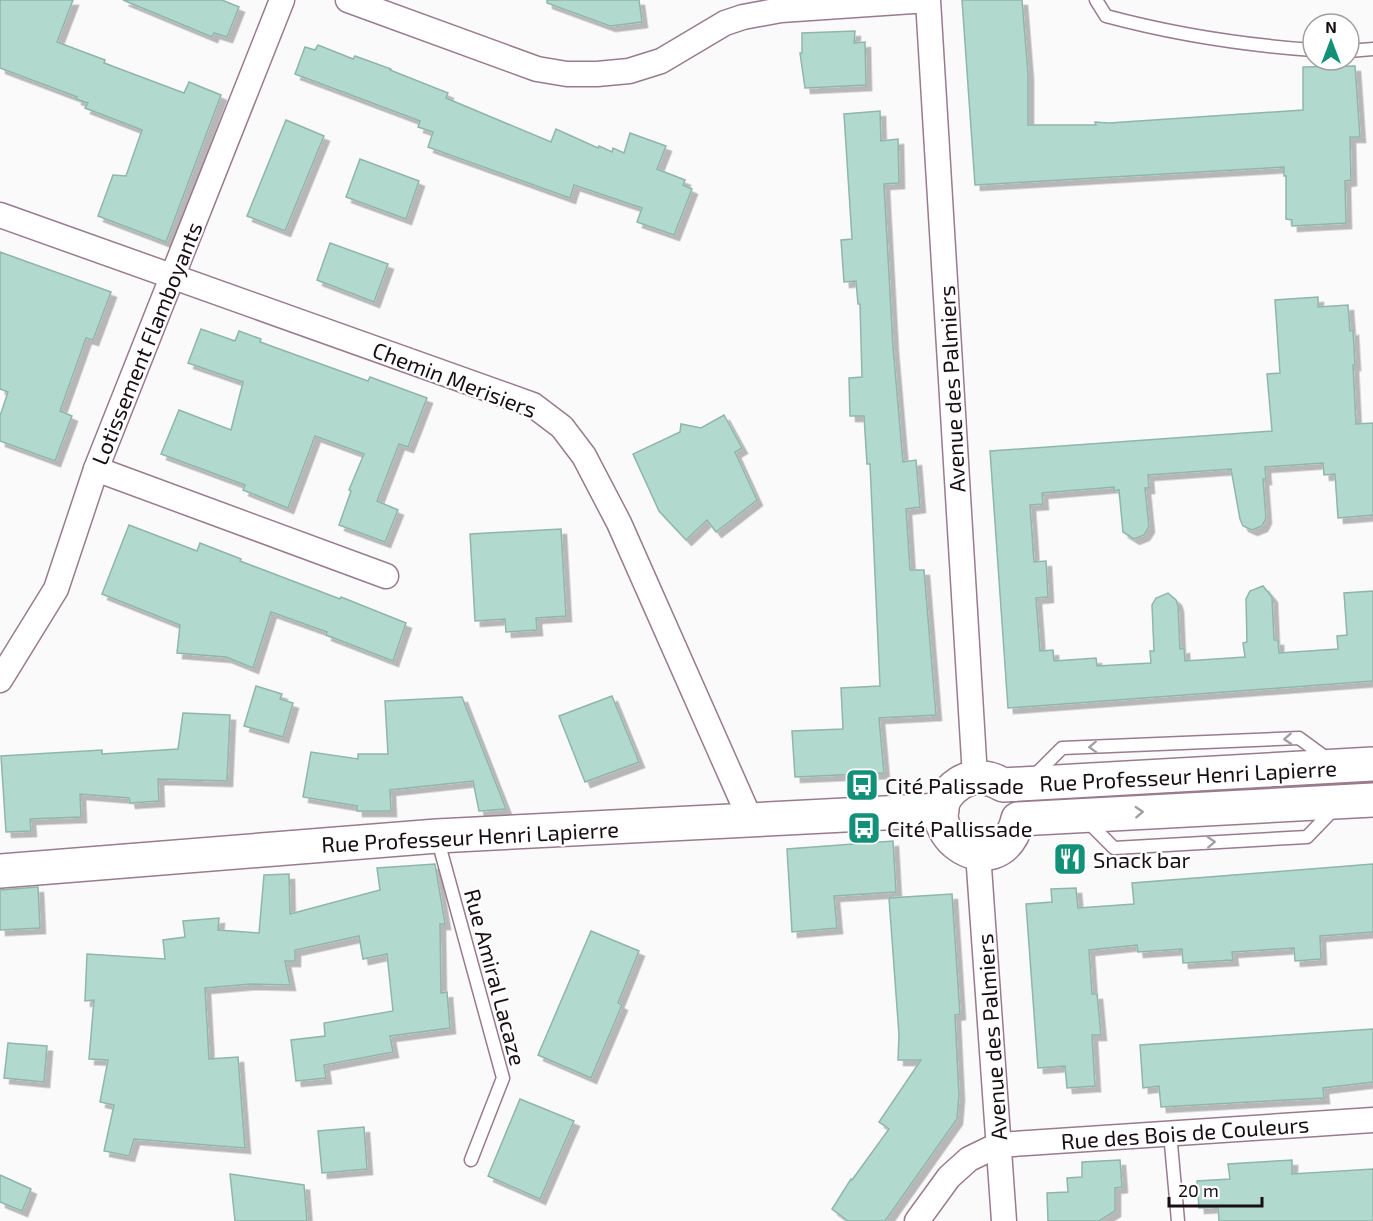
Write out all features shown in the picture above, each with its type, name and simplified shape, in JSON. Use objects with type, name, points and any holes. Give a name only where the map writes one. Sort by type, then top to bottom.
[{"type":"main road","name":"Rue Professeur Henri Lapierre","points":[[1002,782],[1373,764]]},
{"type":"main road","points":[[978,853],[966,851],[947,835],[942,823],[945,799],[952,788],[963,781],[1002,782]]},
{"type":"main road","name":"Rue Professeur Henri Lapierre","points":[[978,853],[1000,848],[1009,840],[1018,819],[1357,800]]},
{"type":"main road","name":"Rue Professeur Henri Lapierre","points":[[0,871],[437,836],[942,810]]},
{"type":"street","name":"Lotissement Flamboyants","points":[[0,680],[56,589],[96,469],[282,0]]},
{"type":"street","points":[[348,0],[537,69],[567,74],[629,71],[661,62],[725,23],[742,8],[781,10],[928,0]]},
{"type":"street","name":"Avenue des Palmiers","points":[[928,0],[1002,782]]},
{"type":"street","name":"Chemin Merisiers","points":[[0,215],[533,405],[562,427],[584,456],[619,523],[751,821]]},
{"type":"street","points":[[96,469],[386,576]]},
{"type":"street","name":"Avenue des Palmiers","points":[[978,853],[1004,1221]]},
{"type":"street","name":"Rue des Bois de Couleurs","points":[[998,1145],[1373,1120]]},
{"type":"street","points":[[917,1221],[949,1177],[969,1159],[998,1145]]},
{"type":"lane","points":[[1096,0],[1106,15],[1143,26],[1255,46],[1301,49]]},
{"type":"lane","name":"Rue Amiral Lacaze","points":[[437,836],[503,1078],[471,1160]]},
{"type":"lane","points":[[1170,1133],[1178,1221]]},
{"type":"building","points":[[0,0],[73,0],[57,42],[105,60],[104,63],[184,93],[189,82],[221,95],[166,242],[98,216],[113,175],[126,176],[142,130],[85,108],[88,103],[76,99],[77,97],[0,68]]},
{"type":"building","points":[[123,0],[222,0],[239,7],[227,37],[214,33],[212,37]]},
{"type":"building","points":[[547,0],[639,0],[642,22],[610,26],[547,3]]},
{"type":"building","points":[[962,0],[1022,0],[1028,74],[1028,125],[1096,125],[1095,122],[1109,123],[1303,110],[1303,72],[1355,72],[1360,137],[1350,137],[1351,180],[1345,181],[1346,223],[1292,226],[1292,220],[1286,219],[1284,167],[975,185]]},
{"type":"building","points":[[855,31],[854,43],[865,42],[866,85],[805,88],[800,53],[802,53],[802,33]]},
{"type":"building","points":[[318,45],[353,59],[355,56],[391,69],[448,93],[446,98],[551,142],[556,129],[612,152],[613,148],[624,153],[630,133],[666,146],[657,169],[685,180],[683,185],[692,189],[674,235],[637,222],[642,208],[574,185],[570,198],[428,147],[433,132],[418,127],[420,121],[295,74],[305,47],[315,50]]},
{"type":"building","points":[[880,111],[881,141],[898,139],[899,183],[884,184],[893,347],[903,462],[916,460],[920,507],[906,509],[910,570],[924,570],[936,715],[879,718],[884,773],[795,777],[792,731],[843,729],[841,688],[880,686],[870,464],[867,464],[864,416],[850,416],[849,378],[862,377],[860,304],[858,304],[856,281],[844,282],[841,240],[852,239],[844,114]]},
{"type":"building","points":[[286,120],[324,136],[285,231],[247,216]]},
{"type":"building","points":[[360,159],[419,181],[406,219],[346,197]]},
{"type":"building","points":[[330,243],[388,264],[374,302],[317,280]]},
{"type":"building","points":[[0,252],[111,292],[93,340],[86,338],[60,411],[72,416],[55,461],[0,441],[0,416],[8,392],[0,389]]},
{"type":"building","points":[[1318,297],[1318,307],[1348,305],[1350,331],[1353,330],[1356,424],[1373,423],[1373,515],[1338,518],[1335,474],[1324,475],[1323,463],[1265,467],[1266,479],[1263,479],[1266,518],[1262,526],[1252,530],[1243,526],[1240,519],[1231,469],[1148,475],[1149,488],[1145,488],[1149,527],[1144,535],[1134,539],[1123,532],[1119,490],[1114,491],[1114,487],[1042,493],[1043,504],[1030,505],[1034,562],[1046,561],[1048,597],[1036,598],[1040,651],[1053,650],[1054,661],[1096,658],[1097,666],[1151,663],[1150,651],[1154,651],[1152,605],[1156,598],[1168,593],[1176,600],[1178,606],[1180,649],[1184,648],[1185,661],[1245,657],[1243,643],[1247,642],[1246,599],[1250,591],[1263,586],[1272,597],[1274,640],[1278,640],[1279,653],[1338,649],[1337,636],[1347,635],[1344,593],[1373,591],[1373,681],[1008,708],[990,451],[1272,431],[1267,374],[1280,373],[1275,300]]},
{"type":"building","points":[[201,329],[235,341],[239,331],[261,339],[260,342],[368,381],[370,377],[427,398],[408,447],[399,444],[377,501],[398,510],[385,542],[339,525],[351,491],[349,490],[364,454],[315,436],[288,508],[243,490],[245,485],[161,454],[179,410],[231,430],[243,382],[188,363]]},
{"type":"building","points":[[724,415],[742,448],[735,452],[757,500],[716,532],[707,520],[686,540],[659,511],[633,454],[680,432],[681,424],[701,428]]},
{"type":"building","points":[[129,525],[197,551],[200,543],[241,559],[240,561],[406,623],[393,661],[326,635],[327,632],[271,612],[253,668],[226,657],[177,653],[180,625],[102,594]]},
{"type":"building","points":[[561,529],[566,616],[536,618],[537,630],[506,632],[505,619],[475,621],[470,534]]},
{"type":"building","points":[[256,686],[282,694],[280,699],[293,703],[283,737],[244,726]]},
{"type":"building","points":[[612,696],[639,762],[585,782],[559,716]]},
{"type":"building","points":[[462,697],[506,809],[479,811],[473,781],[390,790],[391,811],[357,811],[357,806],[303,797],[311,752],[358,759],[358,754],[388,754],[385,701]]},
{"type":"building","points":[[183,713],[230,715],[227,781],[158,779],[159,801],[130,803],[129,798],[80,794],[81,817],[30,819],[31,831],[6,832],[1,756],[102,750],[102,754],[178,749]]},
{"type":"building","points":[[893,841],[896,892],[834,896],[837,928],[792,932],[787,849]]},
{"type":"building","points":[[435,864],[445,924],[440,924],[441,993],[447,992],[450,1028],[390,1036],[393,1052],[324,1065],[326,1078],[296,1081],[291,1040],[325,1036],[324,1023],[393,1011],[387,954],[363,959],[359,936],[295,950],[295,961],[285,961],[290,985],[251,984],[205,988],[209,1059],[238,1057],[245,1148],[134,1139],[129,1156],[104,1151],[114,1105],[100,1102],[108,1060],[89,1059],[94,1000],[85,1001],[87,954],[165,959],[163,940],[185,937],[183,921],[219,918],[218,930],[259,933],[264,875],[289,874],[290,914],[380,890],[377,868]]},
{"type":"building","points":[[1373,864],[1373,932],[1320,936],[1321,959],[1295,961],[1294,948],[1232,952],[1233,960],[1183,963],[1182,949],[1138,952],[1137,945],[1089,950],[1092,994],[1097,994],[1101,1035],[1092,1035],[1095,1086],[1067,1088],[1065,1066],[1038,1068],[1026,904],[1052,902],[1051,889],[1076,888],[1078,908],[1134,904],[1132,883]]},
{"type":"building","points":[[38,887],[40,928],[0,930],[0,890]]},
{"type":"building","points":[[952,894],[960,1014],[955,1015],[959,1095],[957,1119],[885,1221],[848,1221],[832,1209],[851,1179],[889,1129],[879,1122],[921,1060],[898,1060],[899,1035],[889,898]]},
{"type":"building","points":[[591,931],[639,951],[618,1003],[622,1005],[591,1078],[538,1055]]},
{"type":"building","points":[[1373,1029],[1373,1082],[1323,1088],[1324,1098],[1161,1107],[1159,1086],[1143,1088],[1140,1045]]},
{"type":"building","points":[[8,1043],[47,1046],[44,1082],[4,1078]]},
{"type":"building","points":[[520,1099],[574,1121],[540,1199],[488,1176]]},
{"type":"building","points":[[364,1127],[367,1169],[322,1173],[318,1131]]},
{"type":"building","points":[[1120,1160],[1122,1187],[1115,1188],[1115,1211],[1099,1221],[1048,1221],[1047,1193],[1068,1192],[1067,1178],[1082,1177],[1082,1162]]},
{"type":"building","points":[[1292,1160],[1292,1174],[1373,1169],[1373,1221],[1219,1221],[1218,1207],[1199,1208],[1197,1181],[1230,1179],[1228,1164]]},
{"type":"building","points":[[230,1174],[304,1185],[307,1221],[235,1221]]},
{"type":"building","points":[[0,1175],[31,1189],[22,1211],[0,1202]]},
{"type":"place","name":"Cité Palissade","points":[[862,785]]},
{"type":"place","name":"Cité Pallissade","points":[[864,828]]},
{"type":"place","name":"Snack bar","points":[[1070,859]]}]
